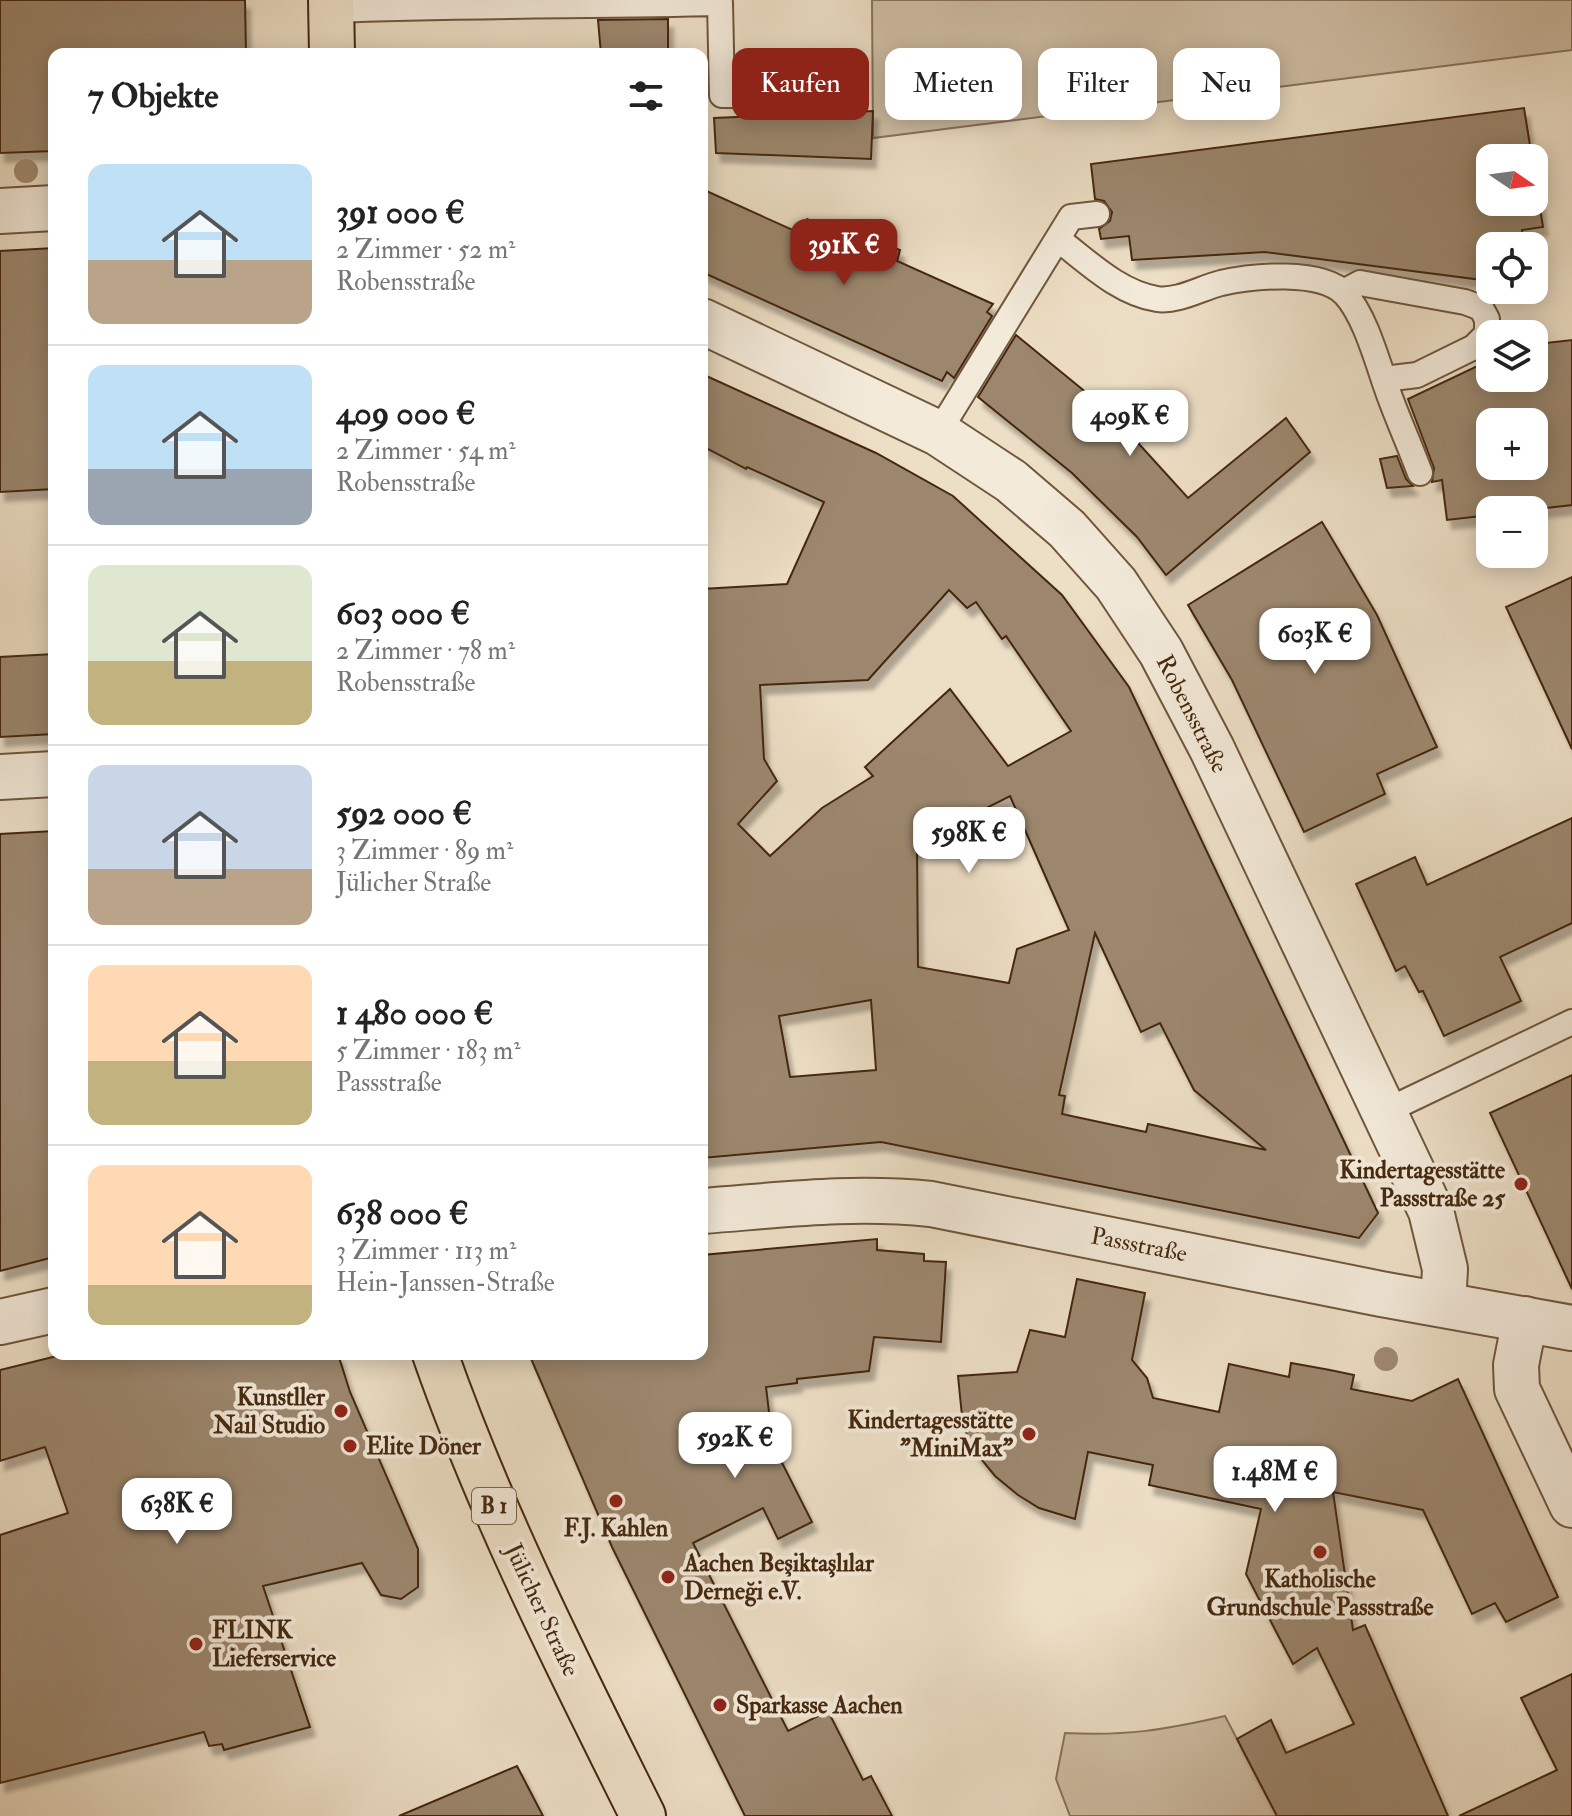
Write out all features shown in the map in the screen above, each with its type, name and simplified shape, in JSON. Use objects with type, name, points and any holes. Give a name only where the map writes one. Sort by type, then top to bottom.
[{"type":"main road","points":[[331,5],[332,48]]},
{"type":"main road","name":"Jülicher Straße","points":[[437,1360],[461,1428],[529,1588],[643,1816]]},
{"type":"street","points":[[0,211],[48,208]]},
{"type":"street","name":"Robensstraße","points":[[708,324],[938,433],[1011,481],[1067,529],[1116,584],[1161,652],[1279,888],[1431,1211],[1445,1269],[1443,1304]]},
{"type":"street","points":[[0,777],[48,774]]},
{"type":"street","name":"Passstraße","points":[[708,1210],[820,1200],[880,1199],[931,1204],[1572,1328]]},
{"type":"street","points":[[0,1322],[48,1311]]},
{"type":"street","points":[[1525,1319],[1516,1365],[1517,1389],[1572,1505]]},
{"type":"lane","points":[[331,5],[720,3],[722,95],[732,95]]},
{"type":"lane","points":[[938,433],[1071,217],[1097,214]]},
{"type":"lane","points":[[1059,240],[1124,289],[1158,299],[1180,296],[1222,283],[1268,277],[1317,278],[1343,292],[1354,307],[1420,473]]},
{"type":"lane","points":[[1343,292],[1360,283],[1465,302],[1481,308],[1487,319],[1487,334],[1474,347],[1417,375],[1384,379]]},
{"type":"lane","points":[[1384,1112],[1572,1022]]},
{"type":"shaded area","points":[[872,0],[1572,0],[1572,50],[1280,87],[1280,48],[1173,48],[1173,100],[1157,102],[1157,48],[1038,48],[1038,117],[1022,119],[1022,48],[885,48],[885,120],[1016,120],[873,138]]},
{"type":"shaded area","points":[[1225,1716],[1277,1816],[1070,1816],[1056,1779],[1065,1733],[1146,1731]]},
{"type":"building","points":[[0,0],[245,0],[246,48],[48,48],[48,151],[0,153]]},
{"type":"building","points":[[668,19],[668,48],[600,48],[598,20]]},
{"type":"building","points":[[1524,108],[1530,144],[1476,144],[1476,216],[1541,216],[1543,227],[1522,232],[1476,232],[1476,279],[1265,252],[1132,260],[1129,236],[1101,239],[1099,229],[1110,221],[1112,212],[1104,201],[1095,199],[1091,164]]},
{"type":"building","points":[[869,111],[873,111],[871,159],[716,153],[714,118],[869,120]]},
{"type":"building","points":[[708,192],[797,232],[807,219],[861,243],[864,235],[900,250],[897,261],[993,304],[987,312],[992,316],[954,378],[947,372],[942,381],[708,275]]},
{"type":"building","points":[[48,248],[48,489],[0,492],[0,251]]},
{"type":"building","points":[[1016,335],[1121,421],[1188,498],[1286,418],[1310,452],[1166,575],[1137,537],[1072,473],[978,397]]},
{"type":"building","points":[[1572,340],[1572,505],[1548,508],[1548,496],[1476,496],[1476,517],[1447,520],[1442,480],[1432,482],[1434,468],[1408,399],[1476,367],[1476,392],[1548,392],[1548,343]]},
{"type":"building","points":[[708,377],[876,453],[953,496],[1062,595],[1129,687],[1378,1213],[1359,1238],[881,1142],[708,1157],[708,589],[787,584],[824,502],[708,449]],"holes":[[[949,590],[967,608],[976,602],[1002,639],[1006,636],[1071,731],[1008,766],[950,689],[865,767],[873,776],[822,808],[770,856],[738,824],[777,781],[764,759],[760,685],[868,680]],[[1010,796],[1069,930],[1017,949],[1009,983],[918,967],[917,843]],[[1095,933],[1141,1032],[1160,1023],[1194,1090],[1266,1150],[1148,1124],[1146,1132],[1062,1114],[1065,1096],[1059,1095]],[[871,1000],[876,1070],[790,1077],[779,1016]]]},
{"type":"building","points":[[1397,456],[1406,479],[1413,486],[1387,488],[1380,459]]},
{"type":"building","points":[[1322,522],[1377,615],[1437,747],[1377,774],[1385,794],[1304,832],[1232,680],[1188,605]]},
{"type":"building","points":[[1572,577],[1572,749],[1506,607]]},
{"type":"building","points":[[48,654],[48,734],[0,737],[0,657]]},
{"type":"building","points":[[1572,818],[1572,923],[1500,957],[1521,1001],[1444,1036],[1423,991],[1419,992],[1405,966],[1396,971],[1356,884],[1415,857],[1427,885]]},
{"type":"building","points":[[48,831],[48,1259],[0,1271],[0,834]]},
{"type":"building","points":[[1572,1075],[1572,1289],[1490,1113]]},
{"type":"building","points":[[877,1239],[877,1250],[924,1254],[924,1261],[946,1262],[941,1342],[874,1337],[869,1371],[797,1379],[797,1383],[766,1387],[773,1445],[812,1522],[778,1539],[763,1508],[693,1543],[788,1731],[828,1711],[863,1780],[871,1776],[892,1816],[745,1816],[612,1547],[532,1360],[708,1360],[708,1254]]},
{"type":"building","points":[[1077,1279],[1145,1293],[1132,1360],[1147,1378],[1153,1398],[1219,1412],[1229,1364],[1289,1377],[1291,1363],[1330,1370],[1354,1375],[1351,1389],[1412,1401],[1458,1379],[1558,1597],[1506,1622],[1495,1603],[1472,1614],[1423,1510],[1333,1492],[1353,1630],[1365,1625],[1448,1816],[1277,1816],[1237,1739],[1271,1720],[1286,1753],[1354,1724],[1317,1648],[1293,1664],[1246,1574],[1261,1509],[1149,1485],[1153,1465],[1088,1452],[1075,1519],[1039,1508],[1018,1495],[995,1476],[973,1449],[963,1426],[958,1376],[1017,1372],[1030,1330],[1065,1337]]},
{"type":"building","points":[[48,1358],[340,1360],[350,1392],[418,1549],[418,1587],[401,1599],[381,1595],[362,1563],[263,1586],[310,1727],[224,1750],[222,1744],[209,1746],[204,1732],[0,1783],[0,1535],[68,1513],[45,1447],[0,1461],[0,1370]]},
{"type":"building","points":[[1572,1674],[1572,1816],[1459,1816],[1557,1770],[1521,1698]]},
{"type":"building","points":[[517,1766],[543,1816],[399,1816]]},
{"type":"place","name":"Kindertagesstätte Passstraße 25","points":[[1521,1184]]},
{"type":"place","name":"Kunstller Nail Studio","points":[[341,1411]]},
{"type":"place","name":"Kindertagesstätte \"MiniMax\"","points":[[1029,1434]]},
{"type":"place","name":"Elite Döner","points":[[350,1446]]},
{"type":"place","name":"F.J. Kahlen","points":[[616,1501]]},
{"type":"place","name":"Katholische Grundschule Passstraße","points":[[1320,1552]]},
{"type":"place","name":"Aachen Beşiktaşlılar Derneği e.V.","points":[[668,1577]]},
{"type":"place","name":"FLINK Lieferservice","points":[[196,1644]]},
{"type":"place","name":"Sparkasse Aachen","points":[[720,1705]]}]
